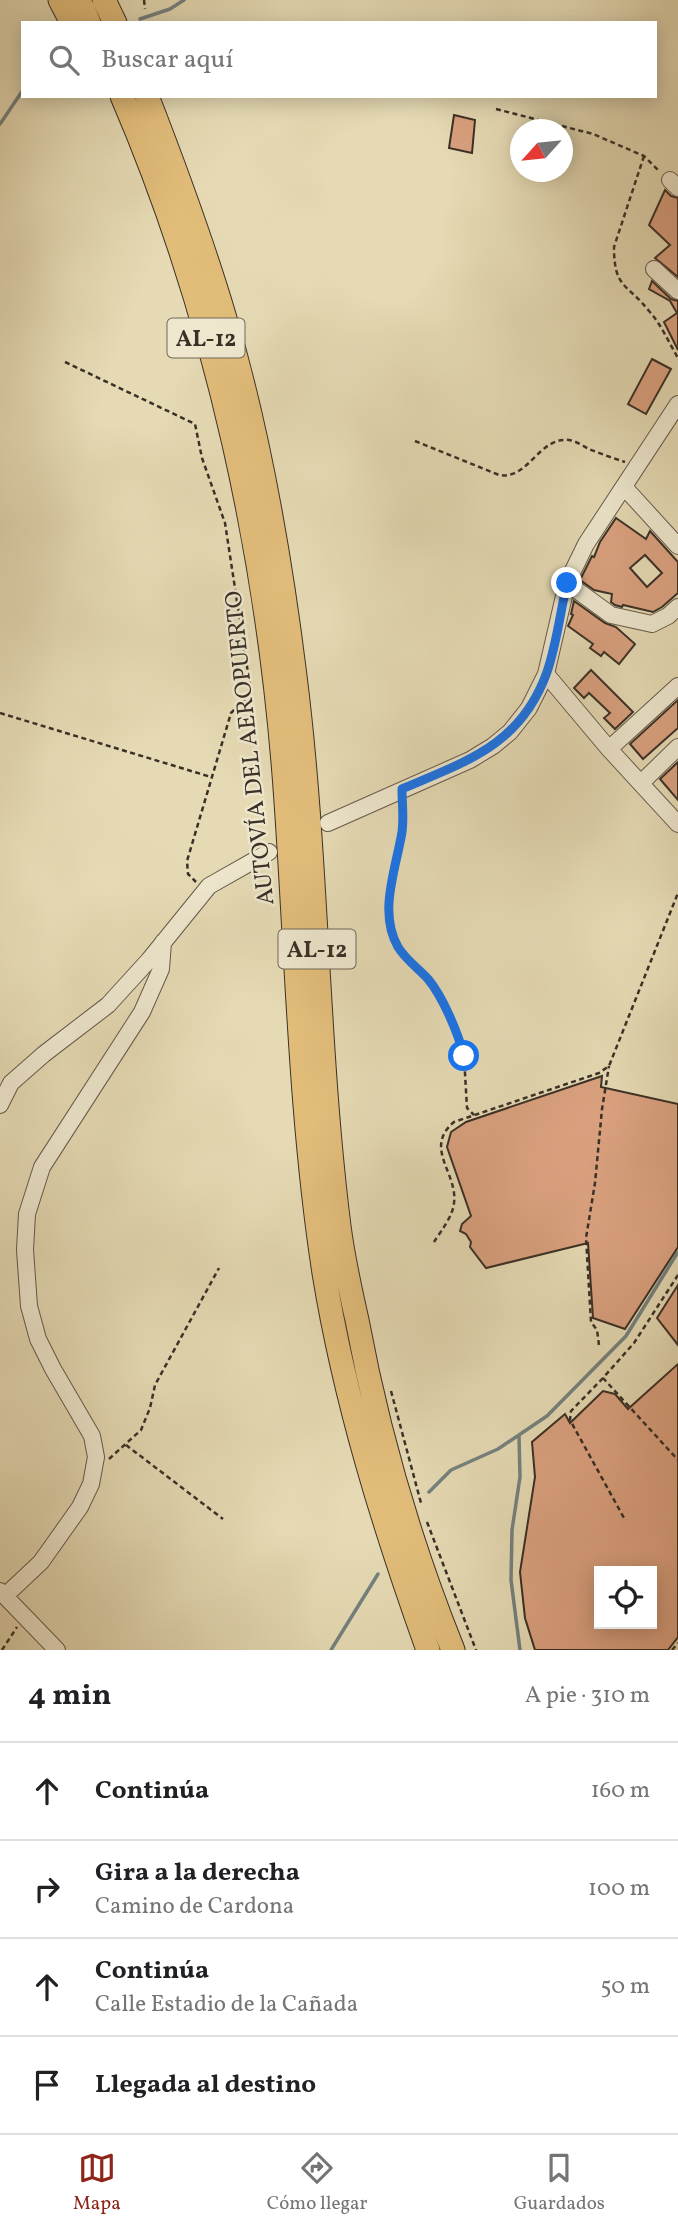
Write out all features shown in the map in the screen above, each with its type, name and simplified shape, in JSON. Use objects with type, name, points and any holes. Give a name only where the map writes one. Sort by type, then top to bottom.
[{"type":"highway","points":[[60,0],[71,21]]},
{"type":"highway","points":[[79,0],[88,21]]},
{"type":"highway","points":[[106,0],[115,21]]},
{"type":"highway","points":[[110,98],[172,224]]},
{"type":"highway","name":"AUTOVÍA DEL AEROPUERTO","points":[[123,98],[172,224],[214,364],[236,452],[265,611],[286,801],[305,1111],[325,1274],[352,1404],[374,1489],[428,1650]]},
{"type":"highway","name":"AUTOVÍA DEL AEROPUERTO","points":[[148,98],[225,318],[262,470],[284,589],[304,759],[324,1064],[340,1231],[369,1385],[384,1443],[421,1566],[453,1650]]},
{"type":"street","points":[[654,269],[678,291]]},
{"type":"street","points":[[328,823],[470,760],[494,746],[510,732],[529,708],[546,674],[567,583],[586,544],[678,404]]},
{"type":"street","points":[[625,488],[678,546]]},
{"type":"street","points":[[567,583],[611,615],[652,624],[675,616]]},
{"type":"street","points":[[546,674],[609,749],[678,824]]},
{"type":"street","points":[[609,749],[678,686]]},
{"type":"street","points":[[641,783],[678,747]]},
{"type":"street","points":[[0,1105],[11,1083],[108,1005],[209,886],[269,852]]},
{"type":"street","points":[[57,1650],[3,1593],[41,1562],[54,1546],[80,1507],[91,1484],[96,1457],[92,1436],[38,1339],[29,1306],[25,1250],[27,1214],[43,1167],[142,1012],[161,969],[163,942]]},
{"type":"path","points":[[144,0],[145,9]]},
{"type":"path","points":[[496,109],[593,134],[644,156],[674,184]]},
{"type":"path","points":[[644,156],[614,247],[616,274],[622,285],[650,311],[678,358]]},
{"type":"path","points":[[65,362],[195,424],[202,458],[225,523],[250,686],[246,698],[231,713],[187,860],[188,874],[197,882],[209,886]]},
{"type":"path","points":[[415,441],[499,475],[508,476],[522,470],[539,451],[556,442],[570,440],[638,466]]},
{"type":"path","points":[[0,713],[211,777]]},
{"type":"path","points":[[402,789],[402,828],[389,912],[398,946],[428,979],[460,1041],[464,1056],[467,1108],[474,1115]]},
{"type":"path","points":[[599,1345],[597,1330],[591,1322],[586,1238],[609,1066],[678,893]]},
{"type":"path","points":[[435,1242],[454,1206],[454,1192],[442,1153],[441,1140],[447,1128],[454,1122],[599,1073],[609,1066]]},
{"type":"path","points":[[93,1473],[141,1430],[155,1385],[219,1268]]},
{"type":"path","points":[[624,1518],[570,1420],[571,1411],[634,1343],[678,1275]]},
{"type":"path","points":[[603,1377],[678,1460]]},
{"type":"path","points":[[390,1388],[423,1508]]},
{"type":"path","points":[[126,1445],[223,1519]]},
{"type":"path","points":[[426,1520],[476,1650]]},
{"type":"path","points":[[2,1650],[25,1616]]},
{"type":"path","points":[[672,1650],[678,1643]]},
{"type":"building","points":[[454,115],[475,120],[472,153],[449,148]]},
{"type":"building","points":[[665,190],[678,198],[678,277],[655,258],[670,245],[649,225]]},
{"type":"building","points":[[652,281],[671,299],[678,301],[678,350],[664,322],[677,313],[670,301],[649,289]]},
{"type":"building","points":[[652,359],[671,369],[646,414],[628,404]]},
{"type":"building","points":[[616,518],[646,539],[650,531],[678,562],[678,593],[653,612],[615,605],[611,602],[612,594],[594,590],[580,580]],"holes":[[[645,555],[662,573],[647,587],[630,568]]]},
{"type":"building","points":[[574,601],[605,623],[616,627],[635,644],[619,664],[604,652],[601,656],[590,648],[593,644],[568,626],[573,615]]},
{"type":"building","points":[[591,670],[633,712],[615,729],[604,718],[610,713],[589,693],[584,698],[574,688]]},
{"type":"building","points":[[678,700],[678,728],[643,759],[630,744]]},
{"type":"building","points":[[678,762],[678,800],[660,779]]},
{"type":"building","points":[[602,1076],[601,1087],[678,1104],[678,1247],[625,1329],[593,1318],[588,1243],[486,1268],[470,1247],[471,1242],[466,1234],[460,1231],[462,1224],[471,1216],[447,1147],[451,1132],[466,1122]]},
{"type":"building","points":[[678,1285],[678,1345],[657,1318]]},
{"type":"building","points":[[678,1364],[678,1637],[668,1650],[535,1650],[525,1618],[520,1572],[535,1477],[532,1442],[565,1414],[570,1423],[603,1391],[615,1394],[628,1409]]},
{"type":"waterway","points":[[140,19],[170,9],[184,0]]},
{"type":"waterway","points":[[0,124],[21,93]]},
{"type":"waterway","points":[[429,1492],[451,1470],[498,1449],[547,1416],[626,1336],[678,1252]]},
{"type":"waterway","points":[[519,1436],[520,1477],[512,1530],[511,1580],[520,1650]]},
{"type":"waterway","points":[[331,1650],[378,1574]]},
{"type":"route","points":[[464,1056],[460,1041],[438,995],[428,979],[398,946],[393,931],[389,912],[390,894],[402,828],[402,789],[470,760],[494,746],[510,732],[529,708],[546,674],[567,583]]}]
